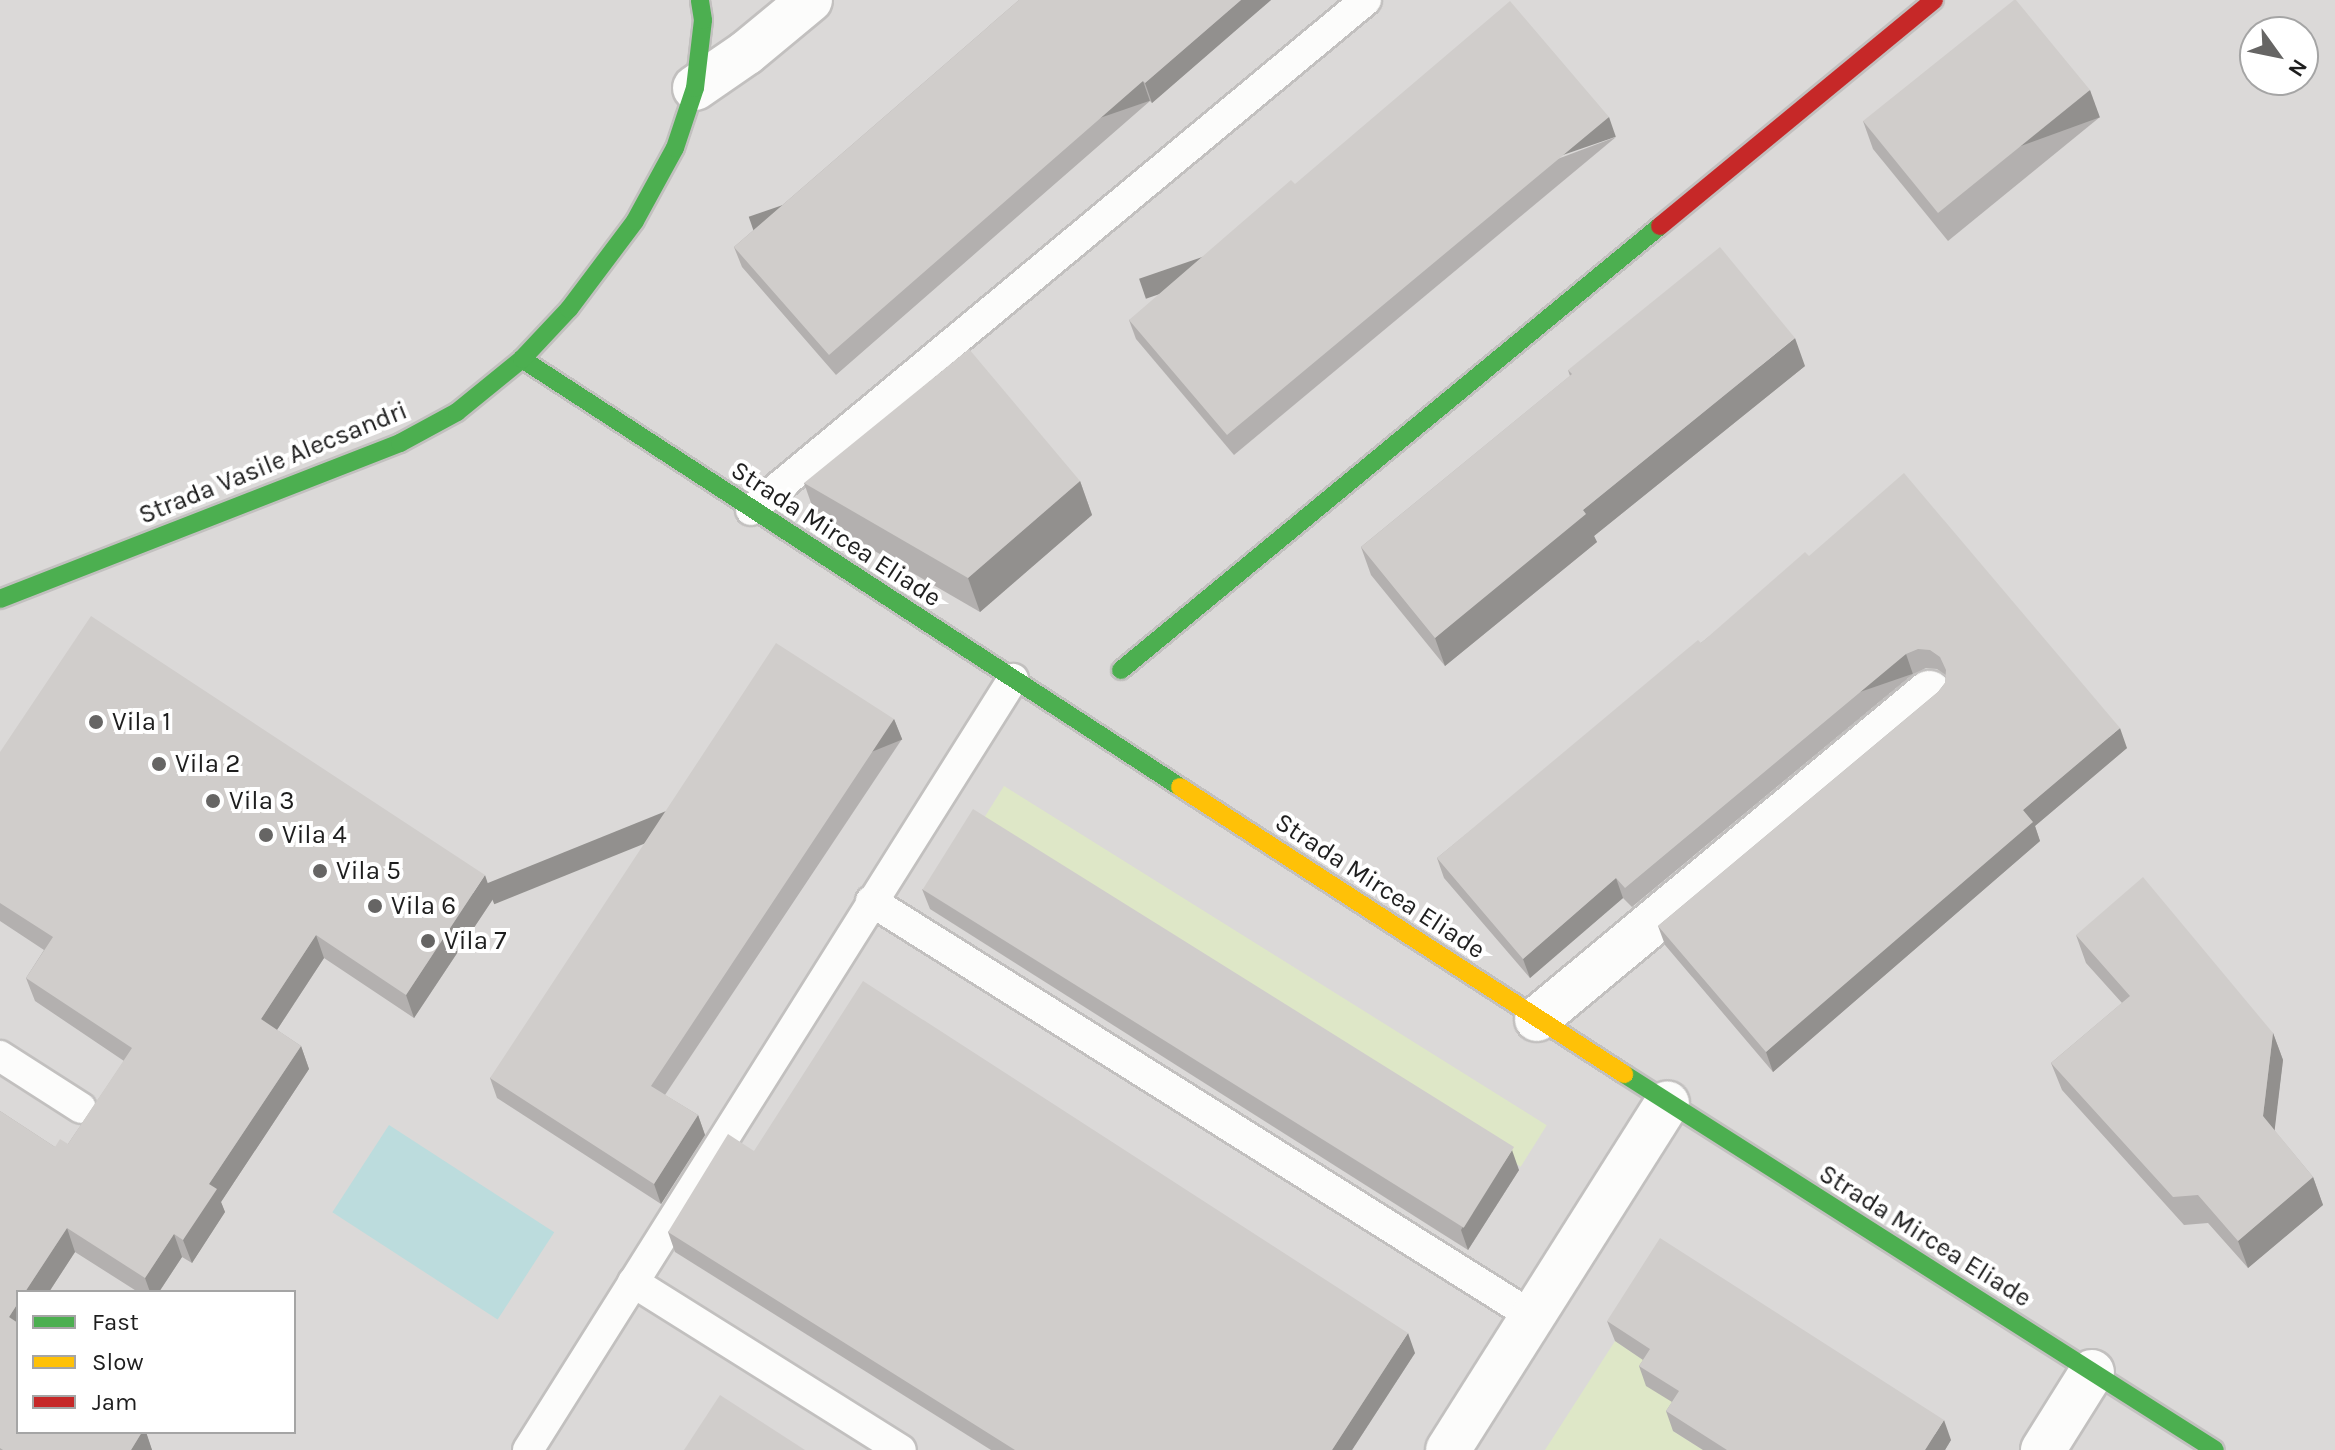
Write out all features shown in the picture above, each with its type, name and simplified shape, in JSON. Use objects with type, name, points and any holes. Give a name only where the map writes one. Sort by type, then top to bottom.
[{"type":"street","name":"Strada Vasile Alecsandri","points":[[0,599],[400,443],[457,412],[522,359],[569,309],[635,221],[675,148],[695,88],[703,20],[700,0]]},
{"type":"street","points":[[695,88],[746,53],[810,0]]},
{"type":"street","points":[[1121,670],[1934,0]]},
{"type":"street","name":"Strada Mircea Eliade","points":[[522,359],[1667,1103],[2215,1450]]},
{"type":"street","points":[[1537,1019],[1929,693]]},
{"type":"street","points":[[1448,1450],[1667,1103]]},
{"type":"street","points":[[2043,1450],[2092,1372]]},
{"type":"lane","points":[[751,510],[1366,0]]},
{"type":"lane","points":[[528,1450],[1013,679]]},
{"type":"lane","points":[[871,901],[1532,1316]]},
{"type":"lane","points":[[0,1056],[81,1108]]},
{"type":"lane","points":[[633,1282],[901,1450]]},
{"type":"shaded area","points":[[0,0],[2335,0],[2335,1450],[0,1450]]},
{"type":"green space","points":[[1004,786],[1547,1125],[1521,1167],[978,828]]},
{"type":"green space","points":[[1615,1341],[1657,1369],[1686,1411],[1673,1431],[1703,1450],[1545,1450]]},
{"type":"water","points":[[389,1125],[554,1232],[498,1320],[332,1212]]},
{"type":"building","points":[[1019,0],[1241,0],[1145,83],[1143,81],[829,355],[734,247]]},
{"type":"building","points":[[2014,0],[2090,90],[1938,213],[1863,121]]},
{"type":"building","points":[[1510,1],[1609,117],[1227,435],[1129,320],[1291,180],[1295,184]]},
{"type":"building","points":[[1720,247],[1795,338],[1583,510],[1586,514],[1435,638],[1361,547],[1572,374],[1568,370]]},
{"type":"building","points":[[969,349],[1080,481],[968,578],[804,483]]},
{"type":"building","points":[[1904,473],[2120,728],[2023,810],[2033,822],[1766,1052],[1658,926],[1938,692],[1945,683],[1946,670],[1940,657],[1930,650],[1918,649],[1906,654],[1625,888],[1616,878],[1523,959],[1437,858],[1698,640],[1701,643],[1805,552],[1809,556]]},
{"type":"building","points":[[91,616],[485,875],[406,995],[316,935],[261,1019],[301,1046],[209,1184],[217,1189],[183,1240],[174,1234],[145,1278],[67,1228],[26,1290],[16,1290],[16,1306],[9,1317],[16,1322],[16,1434],[141,1434],[131,1450],[0,1448],[0,1111],[55,1147],[60,1139],[68,1144],[132,1048],[26,978],[53,937],[0,903],[0,752]]},
{"type":"building","points":[[776,643],[894,719],[651,1086],[698,1115],[654,1184],[490,1078]]},
{"type":"building","points":[[973,809],[1514,1147],[1464,1228],[923,890]]},
{"type":"building","points":[[2143,877],[2273,1033],[2263,1116],[2313,1177],[2238,1241],[2198,1195],[2173,1197],[2051,1063],[2130,996],[2076,935]]},
{"type":"building","points":[[863,981],[1408,1333],[1332,1450],[1015,1450],[668,1232],[728,1134],[754,1151]]},
{"type":"building","points":[[1660,1238],[1944,1420],[1925,1450],[1727,1450],[1666,1411],[1679,1391],[1639,1366],[1650,1349],[1607,1321]]},
{"type":"building","points":[[720,1395],[805,1450],[684,1450]]},
{"type":"traffic: fast","points":[[0,599],[400,443],[457,412],[522,359],[569,309],[635,221],[675,148],[695,88],[703,20],[700,0]]},
{"type":"traffic: fast","points":[[1121,670],[1660,226]]},
{"type":"traffic: fast","points":[[522,359],[1180,787]]},
{"type":"traffic: fast","points":[[1624,1074],[2215,1450]]},
{"type":"traffic: slow","points":[[1180,787],[1624,1074]]},
{"type":"traffic: jam","points":[[1660,226],[1934,0]]},
{"type":"place","name":"Vila 1","points":[[96,722]]},
{"type":"place","name":"Vila 2","points":[[159,764]]},
{"type":"place","name":"Vila 3","points":[[213,801]]},
{"type":"place","name":"Vila 4","points":[[266,835]]},
{"type":"place","name":"Vila 5","points":[[320,871]]},
{"type":"place","name":"Vila 6","points":[[375,906]]},
{"type":"place","name":"Vila 7","points":[[428,941]]}]
